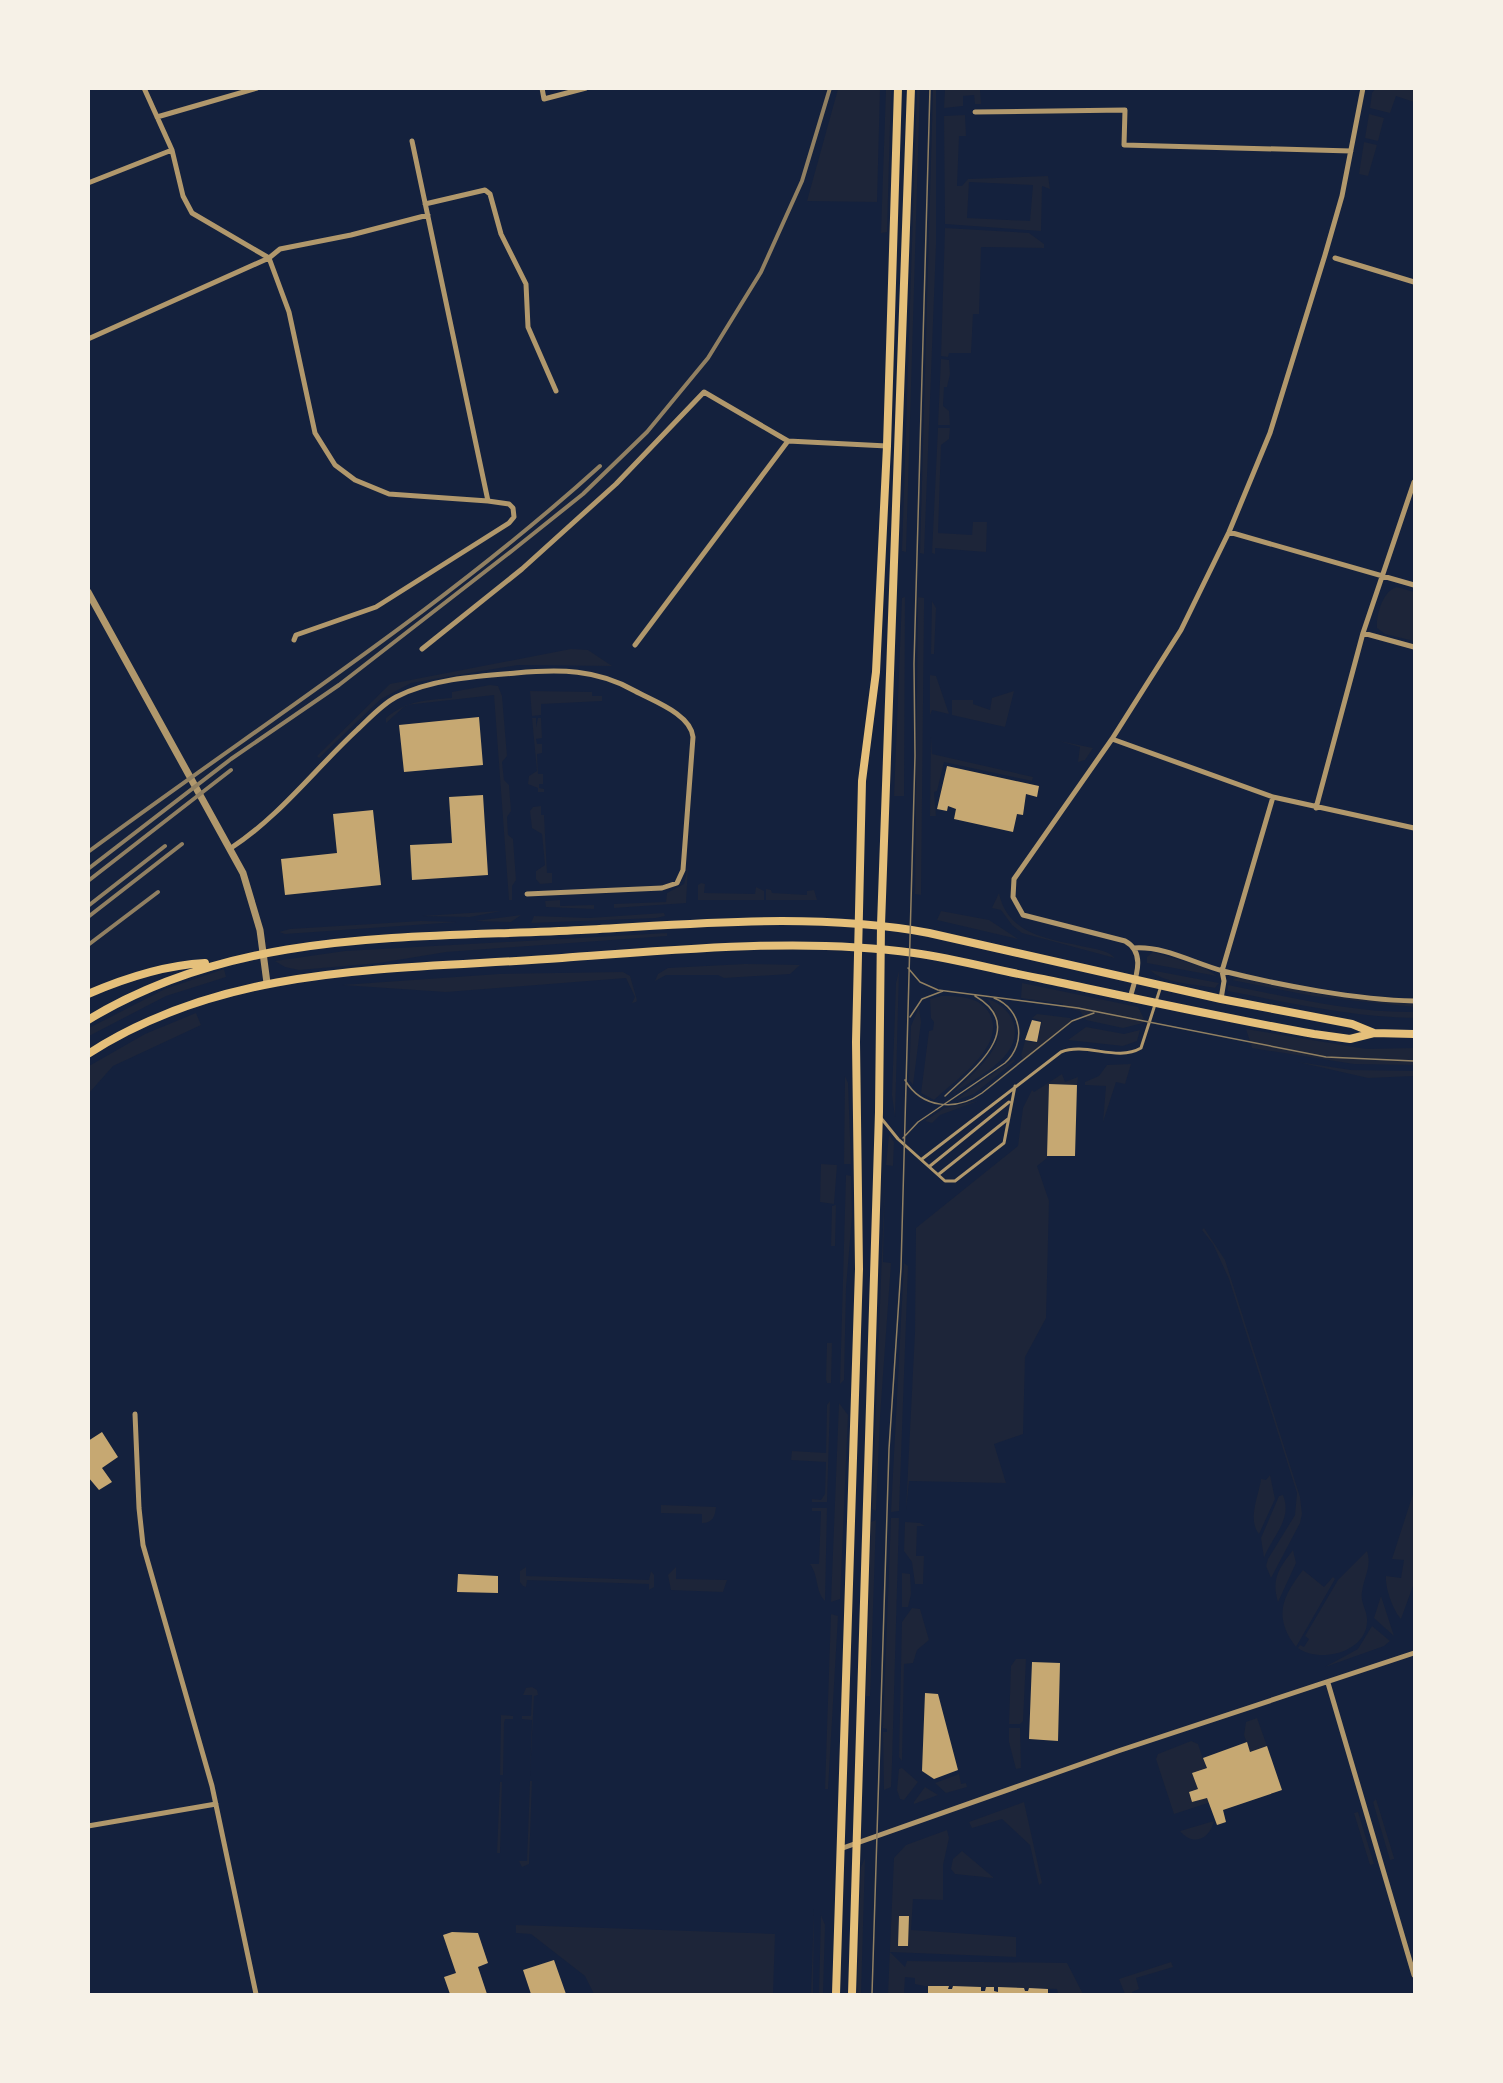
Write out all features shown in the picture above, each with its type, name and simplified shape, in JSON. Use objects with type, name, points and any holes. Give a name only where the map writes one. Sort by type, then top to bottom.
[{"type":"main road","points":[[836,1995],[860,1269],[856,1072],[862,781],[876,672],[887,447],[898,88]]},
{"type":"main road","points":[[852,1995],[879,1112],[881,925],[911,88]]},
{"type":"main road","points":[[88,1020],[143,990],[219,963],[263,952],[370,940],[693,924],[858,924],[881,925],[929,933],[1221,999],[1352,1024],[1374,1033]]},
{"type":"main road","points":[[88,1054],[143,1022],[164,1013],[211,997],[267,983],[366,972],[707,949],[857,949],[926,955],[1314,1034],[1350,1039],[1374,1033],[1414,1034]]},
{"type":"main road","points":[[88,994],[134,977],[185,964],[219,963]]},
{"type":"street","points":[[144,88],[172,150],[183,196],[192,213],[269,258],[289,312],[315,432],[335,465],[355,480],[389,494],[509,504],[514,514],[509,523],[394,598],[376,607],[308,629],[296,635],[294,640]]},
{"type":"street","points":[[157,117],[257,88]]},
{"type":"street","points":[[542,88],[544,99],[586,88]]},
{"type":"street","points":[[1130,998],[1138,960],[1134,948],[1125,941],[1023,915],[1017,908],[1012,889],[1014,879],[1112,739],[1181,630],[1229,532],[1274,422],[1325,255],[1351,151],[1363,88]]},
{"type":"street","points":[[975,112],[1125,110],[1124,145],[1351,151]]},
{"type":"street","points":[[412,141],[488,501]]},
{"type":"street","points":[[88,183],[172,150]]},
{"type":"street","points":[[425,204],[485,190],[490,194],[501,234],[526,284],[528,327],[556,391]]},
{"type":"street","points":[[88,339],[269,258],[280,249],[351,235],[428,215]]},
{"type":"street","points":[[1335,258],[1414,282]]},
{"type":"street","points":[[422,649],[522,569],[616,484],[704,392],[788,441],[887,447]]},
{"type":"street","points":[[635,645],[788,441]]},
{"type":"street","points":[[1316,808],[1363,633],[1384,577],[1414,482]]},
{"type":"street","points":[[1229,532],[1414,585]]},
{"type":"street","points":[[88,592],[243,873],[260,930],[267,983]]},
{"type":"street","points":[[1363,633],[1414,647]]},
{"type":"street","points":[[231,848],[261,827],[335,750],[384,705],[407,692],[509,673],[533,671],[596,673],[613,678],[687,722],[693,737],[683,870],[676,883],[662,888],[527,894]]},
{"type":"street","points":[[1112,739],[1273,797],[1414,828]]},
{"type":"street","points":[[1221,999],[1224,981],[1222,971],[1273,797]]},
{"type":"street","points":[[1134,948],[1149,947],[1222,971],[1304,987],[1414,1001]]},
{"type":"street","points":[[135,1414],[143,1545],[216,1804],[256,1995]]},
{"type":"street","points":[[840,1849],[1118,1751],[1414,1653]]},
{"type":"street","points":[[1328,1683],[1414,1974]]},
{"type":"street","points":[[88,1826],[216,1804]]},
{"type":"lane","points":[[922,1159],[1016,1084],[1065,1050],[1126,1053],[1141,1048],[1161,986]]},
{"type":"lane","points":[[879,1112],[898,1139],[947,1181],[957,1181],[995,1152],[1006,1137],[1016,1084]]},
{"type":"lane","points":[[930,1166],[1011,1101]]},
{"type":"lane","points":[[939,1175],[1008,1119]]},
{"type":"shaded area","points":[[936,88],[936,245],[924,554],[920,553],[933,89]]},
{"type":"shaded area","points":[[1410,88],[1414,90],[1414,102],[1396,96],[1390,113],[1370,108],[1372,93],[1375,89]]},
{"type":"shaded area","points":[[838,89],[880,89],[877,202],[807,201]]},
{"type":"shaded area","points":[[886,89],[891,89],[887,232],[881,233]]},
{"type":"shaded area","points":[[917,89],[920,89],[906,552],[902,551]]},
{"type":"shaded area","points":[[945,89],[980,89],[981,104],[975,104],[974,95],[963,96],[963,106],[944,108]]},
{"type":"shaded area","points":[[1369,114],[1384,118],[1378,141],[1365,138]]},
{"type":"shaded area","points":[[965,115],[966,136],[959,136],[957,186],[962,186],[968,179],[1048,176],[1050,189],[1042,186],[1041,231],[945,224],[944,116]],"holes":[[[969,182],[1033,185],[1030,221],[967,218]]]},
{"type":"shaded area","points":[[1364,142],[1377,145],[1368,176],[1359,174]]},
{"type":"shaded area","points":[[945,228],[1029,233],[1044,244],[1044,248],[981,247],[979,314],[973,314],[971,353],[949,353],[948,357],[941,356]]},
{"type":"shaded area","points":[[941,359],[949,360],[950,374],[947,387],[944,387],[943,406],[949,411],[950,425],[938,425]]},
{"type":"shaded area","points":[[938,428],[950,428],[949,439],[941,445],[938,533],[972,535],[973,522],[987,522],[986,552],[935,548],[935,554],[932,553]]},
{"type":"shaded area","points":[[1397,587],[1414,592],[1414,641],[1385,634],[1377,628],[1381,604],[1388,593]]},
{"type":"shaded area","points":[[905,597],[904,796],[894,796],[902,598]]},
{"type":"shaded area","points":[[918,597],[924,598],[921,895],[915,894]]},
{"type":"shaded area","points":[[932,601],[936,608],[934,654],[931,654]]},
{"type":"shaded area","points":[[571,649],[588,650],[612,666],[518,665],[411,683],[381,699],[319,758],[317,756],[390,684]]},
{"type":"shaded area","points":[[930,675],[936,676],[949,714],[932,710],[930,715]]},
{"type":"shaded area","points":[[490,685],[498,686],[502,696],[507,756],[502,762],[504,780],[509,785],[511,811],[507,817],[508,835],[513,839],[516,880],[512,886],[512,900],[509,900],[494,695],[409,705],[426,700],[452,698],[452,692]]},
{"type":"shaded area","points":[[530,691],[592,692],[592,696],[602,696],[602,701],[541,704],[541,715],[532,716]]},
{"type":"shaded area","points":[[1014,691],[1005,727],[952,715],[952,700],[973,700],[973,704],[990,710],[992,698]]},
{"type":"shaded area","points":[[404,707],[386,723],[386,718]]},
{"type":"shaded area","points":[[532,718],[536,718],[536,727],[538,718],[541,718],[542,738],[536,739],[537,744],[542,744],[542,753],[537,754],[538,774],[543,774],[543,784],[539,784],[539,788],[544,789],[544,792],[538,792],[538,788],[528,784],[529,776],[537,771]]},
{"type":"shaded area","points":[[931,737],[932,754],[1033,777],[1032,781],[944,762],[937,791],[934,792],[936,816],[930,816]]},
{"type":"shaded area","points":[[1059,741],[1093,748],[1085,760],[1078,762],[1080,747]]},
{"type":"shaded area","points":[[541,806],[541,815],[544,815],[547,873],[552,873],[552,883],[540,884],[536,879],[536,871],[545,865],[542,834],[532,828],[530,811],[533,807]]},
{"type":"shaded area","points":[[688,867],[686,903],[614,908],[614,904],[666,902],[667,893],[684,884]]},
{"type":"shaded area","points":[[705,884],[704,893],[755,894],[756,887],[764,891],[764,900],[698,900],[698,885]]},
{"type":"shaded area","points":[[766,889],[771,890],[772,893],[807,895],[807,891],[814,890],[817,900],[766,900]]},
{"type":"shaded area","points":[[999,893],[1004,908],[1012,919],[1034,934],[1104,952],[1115,958],[1022,933],[1012,925],[1001,910],[992,908]]},
{"type":"shaded area","points":[[560,900],[560,906],[594,905],[594,909],[546,907],[545,901]]},
{"type":"shaded area","points":[[501,911],[470,917],[422,916]]},
{"type":"shaded area","points":[[941,911],[989,920],[1018,939],[937,920]]},
{"type":"shaded area","points":[[664,913],[665,916],[656,918],[531,923],[534,916],[589,918]]},
{"type":"shaded area","points":[[521,915],[511,922],[475,921]]},
{"type":"shaded area","points":[[421,921],[457,922],[285,934],[279,932],[290,929]]},
{"type":"shaded area","points":[[667,933],[667,936],[446,952],[379,963],[299,970],[285,967],[275,961],[345,951]]},
{"type":"shaded area","points":[[1153,952],[1203,967],[1217,976],[1147,963],[1147,957]]},
{"type":"shaded area","points":[[745,964],[800,965],[790,974],[724,978],[718,975],[666,975],[655,981],[658,974],[668,968]]},
{"type":"shaded area","points":[[224,969],[226,977],[166,996],[89,1036],[89,1028],[165,989]]},
{"type":"shaded area","points":[[1150,970],[1219,983],[1215,988],[1181,983],[1163,978]]},
{"type":"shaded area","points":[[899,971],[895,1117],[892,1095],[896,983]]},
{"type":"shaded area","points":[[623,972],[630,976],[637,1000],[636,1002],[632,1003],[635,997],[626,978],[446,992],[342,985],[499,974]]},
{"type":"shaded area","points":[[1238,978],[1324,995],[1414,1004],[1414,1007],[1313,996],[1232,980]]},
{"type":"shaded area","points":[[1022,983],[1138,1007],[1144,1019],[1143,1023],[1123,1028],[1086,1020],[1080,1011],[1063,1007],[1063,1004],[1021,998]]},
{"type":"shaded area","points":[[1228,985],[1344,1007],[1414,1012],[1414,1018],[1367,1015],[1297,1005],[1228,991]]},
{"type":"shaded area","points":[[941,996],[960,997],[978,1002],[988,1011],[993,1023],[992,1036],[977,1060],[934,1100],[921,1093],[929,1031],[933,1030],[934,1022],[931,1018],[930,999]]},
{"type":"shaded area","points":[[987,999],[1002,1006],[1010,1015],[1015,1032],[1013,1044],[997,1064],[952,1094],[984,1062],[997,1040],[999,1028],[996,1014]]},
{"type":"shaded area","points":[[919,1007],[921,1022],[913,1085],[909,1080],[911,1026]]},
{"type":"shaded area","points":[[196,1013],[201,1025],[113,1066],[89,1093],[89,1066],[145,1034]]},
{"type":"shaded area","points":[[1037,1014],[1070,1018],[1073,1022],[1024,1061],[1021,1055],[1025,1041],[1037,1043],[1042,1021],[1032,1018]]},
{"type":"shaded area","points":[[1086,1027],[1124,1034],[1140,1030],[1137,1041],[1123,1046],[1068,1040]]},
{"type":"shaded area","points":[[1246,1029],[1366,1049],[1414,1048],[1414,1065],[1354,1064],[1252,1048]]},
{"type":"shaded area","points":[[1014,1059],[1015,1061],[974,1094],[954,1101]]},
{"type":"shaded area","points":[[1298,1062],[1351,1070],[1414,1071],[1414,1076],[1368,1078]]},
{"type":"shaded area","points":[[1131,1064],[1125,1084],[1116,1082],[1103,1122],[1106,1086],[1085,1085],[1085,1082],[1099,1076],[1107,1065]]},
{"type":"shaded area","points":[[1062,1074],[1065,1082],[1078,1077],[1077,1085],[1049,1084],[1047,1158],[1037,1166],[1049,1201],[1046,1318],[1025,1357],[1023,1434],[994,1444],[1006,1483],[909,1481],[906,1510],[915,1332],[916,1228],[1018,1146],[1023,1108],[1032,1090],[1034,1092]]},
{"type":"shaded area","points":[[845,1076],[848,1083],[851,1164],[844,1164]]},
{"type":"shaded area","points":[[978,1101],[940,1115],[932,1123],[925,1121],[944,1108]]},
{"type":"shaded area","points":[[889,1135],[894,1142],[893,1166],[886,1165]]},
{"type":"shaded area","points":[[821,1164],[837,1165],[834,1204],[820,1202]]},
{"type":"shaded area","points":[[846,1175],[851,1176],[852,1216],[846,1288],[844,1380],[840,1384]]},
{"type":"shaded area","points":[[885,1177],[883,1262],[891,1263],[876,1511],[872,1509]]},
{"type":"shaded area","points":[[836,1205],[835,1246],[831,1246],[832,1206]]},
{"type":"shaded area","points":[[1204,1228],[1225,1260],[1300,1497],[1302,1514],[1300,1523],[1271,1578],[1266,1566],[1268,1559],[1295,1515],[1297,1493],[1229,1279],[1213,1244],[1202,1230]]},
{"type":"shaded area","points":[[904,1263],[908,1266],[899,1511],[891,1512]]},
{"type":"shaded area","points":[[827,1343],[832,1343],[831,1383],[827,1383],[826,1379]]},
{"type":"shaded area","points":[[830,1401],[827,1502],[812,1502],[812,1499],[821,1500],[825,1494],[826,1462],[791,1460],[792,1451],[826,1453],[827,1405]]},
{"type":"shaded area","points":[[839,1403],[848,1415],[840,1599],[831,1602]]},
{"type":"shaded area","points":[[1270,1475],[1275,1499],[1259,1534],[1254,1521],[1255,1507],[1261,1479],[1266,1480]]},
{"type":"shaded area","points":[[1413,1494],[1414,1583],[1401,1619],[1390,1599],[1386,1576],[1401,1578],[1404,1560],[1392,1559]]},
{"type":"shaded area","points":[[1283,1495],[1285,1512],[1283,1520],[1264,1558],[1261,1538],[1279,1496]]},
{"type":"shaded area","points":[[661,1505],[716,1507],[713,1518],[709,1522],[702,1523],[702,1514],[661,1513]]},
{"type":"shaded area","points":[[812,1508],[827,1508],[825,1601],[810,1564],[819,1564],[821,1511],[812,1511]]},
{"type":"shaded area","points":[[891,1518],[899,1518],[891,1787],[884,1790],[883,1732],[887,1732],[887,1729],[883,1728]]},
{"type":"shaded area","points":[[876,1520],[870,1696],[866,1696],[871,1522]]},
{"type":"shaded area","points":[[905,1522],[920,1523],[925,1526],[917,1526],[916,1556],[924,1556],[923,1584],[915,1584],[912,1562],[904,1551]]},
{"type":"shaded area","points":[[1293,1550],[1296,1563],[1278,1602],[1276,1580],[1284,1562]]},
{"type":"shaded area","points":[[1367,1551],[1368,1567],[1362,1596],[1367,1619],[1360,1640],[1352,1647],[1330,1655],[1307,1653],[1298,1648],[1300,1645],[1304,1647],[1309,1639],[1305,1636],[1338,1580]]},
{"type":"shaded area","points":[[526,1567],[526,1576],[649,1580],[651,1571],[654,1575],[654,1587],[649,1590],[649,1584],[527,1580],[526,1587],[520,1582],[520,1571]]},
{"type":"shaded area","points":[[676,1567],[676,1579],[727,1580],[723,1592],[671,1590],[668,1575]]},
{"type":"shaded area","points":[[1303,1570],[1324,1587],[1333,1577],[1335,1579],[1296,1647],[1284,1626],[1283,1607],[1285,1598]]},
{"type":"shaded area","points":[[902,1573],[910,1574],[911,1594],[908,1607],[902,1607]]},
{"type":"shaded area","points":[[1381,1596],[1394,1636],[1374,1618]]},
{"type":"shaded area","points":[[912,1608],[920,1609],[929,1640],[917,1650],[913,1663],[904,1664],[902,1761],[899,1757],[902,1622]]},
{"type":"shaded area","points":[[831,1614],[838,1616],[828,1789],[825,1789]]},
{"type":"shaded area","points":[[1372,1626],[1390,1641],[1384,1646],[1325,1667],[1358,1649]]},
{"type":"shaded area","points":[[1016,1659],[1026,1659],[1023,1721],[1020,1724],[1009,1724],[1011,1666]]},
{"type":"shaded area","points":[[532,1687],[537,1690],[538,1695],[534,1696],[530,1776],[532,1720],[522,1719],[522,1716],[531,1716],[532,1695],[523,1695],[526,1688]]},
{"type":"shaded area","points":[[501,1715],[513,1716],[513,1719],[505,1719],[504,1723],[503,1775],[500,1775]]},
{"type":"shaded area","points":[[1257,1718],[1267,1746],[1250,1752],[1244,1735],[1246,1722]]},
{"type":"shaded area","points":[[1009,1728],[1020,1728],[1021,1768],[1016,1769],[1009,1742]]},
{"type":"shaded area","points":[[1191,1741],[1198,1744],[1206,1768],[1193,1773],[1198,1789],[1189,1793],[1192,1802],[1207,1798],[1208,1803],[1174,1814],[1156,1759],[1158,1754]]},
{"type":"shaded area","points":[[902,1768],[918,1782],[904,1800],[900,1799],[897,1790],[899,1769]]},
{"type":"shaded area","points":[[959,1774],[961,1784],[966,1783],[967,1787],[946,1793],[935,1783]]},
{"type":"shaded area","points":[[530,1781],[532,1781],[529,1864],[522,1867],[519,1861],[527,1861]]},
{"type":"shaded area","points":[[500,1782],[502,1782],[500,1853],[497,1853]]},
{"type":"shaded area","points":[[925,1787],[938,1795],[914,1804],[914,1802]]},
{"type":"shaded area","points":[[1376,1799],[1394,1859],[1390,1860],[1373,1802]]},
{"type":"shaded area","points":[[1024,1802],[1042,1883],[1039,1885],[1030,1845],[1002,1819],[972,1828],[969,1822]]},
{"type":"shaded area","points":[[1358,1812],[1374,1864],[1370,1865],[1354,1813]]},
{"type":"shaded area","points":[[1214,1821],[1209,1832],[1200,1839],[1190,1839],[1180,1831]]},
{"type":"shaded area","points":[[947,1830],[949,1838],[943,1865],[943,1900],[913,1899],[911,1930],[1016,1937],[1016,1957],[890,1952],[905,1967],[907,1961],[1067,1963],[1083,1994],[1058,1994],[1057,1989],[925,1986],[915,1984],[915,1978],[905,1977],[904,1994],[888,1994],[894,1858],[906,1845]]},
{"type":"shaded area","points":[[962,1851],[994,1878],[955,1874],[951,1869],[953,1859]]},
{"type":"shaded area","points":[[865,1858],[861,1994],[857,1994],[861,1867]]},
{"type":"shaded area","points":[[814,1909],[813,1994],[811,1994]]},
{"type":"shaded area","points":[[821,1915],[825,1925],[823,1994],[819,1994]]},
{"type":"shaded area","points":[[516,1925],[775,1934],[773,1994],[594,1994],[585,1976],[531,1934],[516,1933]]},
{"type":"shaded area","points":[[1171,1962],[1173,1967],[1136,1978],[1139,1989],[1132,1994],[1125,1994],[1119,1979]]},
{"type":"building","points":[[479,717],[483,765],[404,772],[399,725]]},
{"type":"building","points":[[947,766],[1039,786],[1037,797],[1026,794],[1023,815],[1017,814],[1013,832],[954,819],[956,809],[948,806],[947,811],[937,809]]},
{"type":"building","points":[[483,795],[488,875],[412,880],[410,845],[452,843],[449,797]]},
{"type":"building","points":[[373,810],[381,885],[285,895],[281,859],[337,853],[333,814]]},
{"type":"building","points":[[1032,1020],[1041,1022],[1037,1042],[1025,1040]]},
{"type":"building","points":[[1049,1084],[1077,1085],[1075,1156],[1047,1156]]},
{"type":"building","points":[[102,1432],[118,1457],[102,1468],[112,1482],[99,1490],[88,1477],[88,1441]]},
{"type":"building","points":[[458,1574],[498,1576],[498,1593],[457,1592]]},
{"type":"building","points":[[1032,1662],[1060,1663],[1058,1741],[1029,1739]]},
{"type":"building","points":[[925,1693],[938,1694],[958,1770],[934,1779],[922,1771]]},
{"type":"building","points":[[1247,1742],[1250,1752],[1267,1746],[1282,1790],[1223,1810],[1226,1822],[1217,1825],[1207,1798],[1192,1802],[1189,1792],[1198,1789],[1192,1773],[1207,1768],[1203,1758]]},
{"type":"building","points":[[899,1916],[909,1916],[908,1946],[898,1946]]},
{"type":"building","points":[[452,1932],[478,1933],[488,1963],[478,1967],[487,1994],[450,1994],[444,1977],[456,1973],[443,1935]]},
{"type":"building","points":[[554,1960],[566,1994],[531,1994],[523,1970]]},
{"type":"building","points":[[928,1986],[949,1986],[948,1989],[952,1989],[953,1986],[981,1987],[981,1991],[985,1991],[986,1987],[994,1987],[994,1991],[998,1992],[998,1987],[1024,1988],[1025,1991],[1029,1988],[1048,1989],[1048,1994],[928,1994]]},
{"type":"tram line","points":[[872,1994],[889,1449],[901,1268],[915,756],[914,664],[930,88]]},
{"type":"tram line","points":[[908,968],[920,982],[938,990],[1078,1008],[1326,1057],[1414,1061]]},
{"type":"tram line","points":[[910,1017],[922,999],[943,991]]},
{"type":"tram line","points":[[945,1096],[980,1062],[997,1035],[997,1022],[991,1008],[975,996]]},
{"type":"tram line","points":[[903,1138],[918,1122],[1005,1063],[1012,1055],[1019,1037],[1016,1018],[1011,1010],[994,998]]},
{"type":"tram line","points":[[905,1080],[912,1090],[930,1102],[962,1103],[982,1093],[1072,1021],[1094,1013]]},
{"type":"railway","points":[[88,869],[231,759],[339,685],[513,550],[583,494],[647,432],[708,358],[761,272],[802,181],[830,88]]},
{"type":"railway","points":[[88,852],[349,665],[478,569],[600,466]]},
{"type":"railway","points":[[88,881],[231,770]]},
{"type":"railway","points":[[88,917],[182,844]]},
{"type":"railway","points":[[88,906],[165,846]]},
{"type":"railway","points":[[88,945],[158,892]]}]
